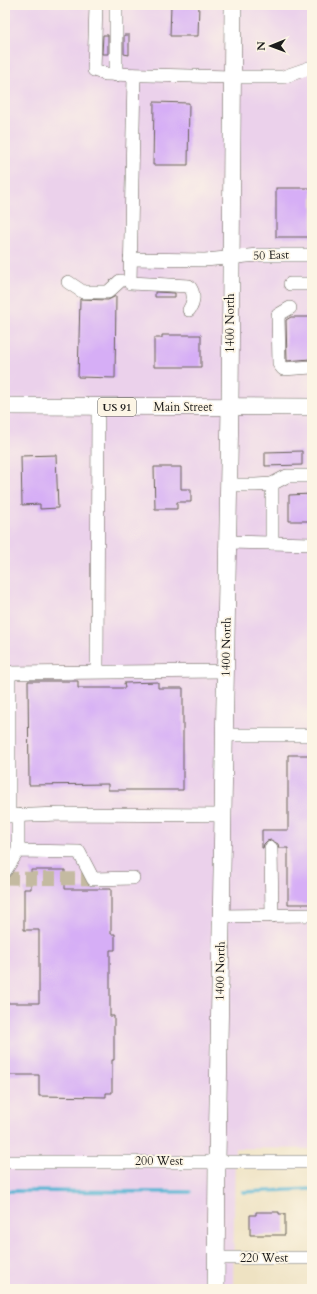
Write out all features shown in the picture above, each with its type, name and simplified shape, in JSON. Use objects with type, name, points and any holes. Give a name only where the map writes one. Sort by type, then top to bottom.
[{"type":"main road","name":"1400 North","points":[[216,1289],[230,406],[233,5]]},
{"type":"main road","name":"Main Street","points":[[5,406],[312,407]]},
{"type":"street","points":[[96,5],[94,70],[106,74],[233,78],[284,77],[312,67]]},
{"type":"street","points":[[116,5],[116,75]]},
{"type":"street","points":[[125,282],[130,259],[134,75]]},
{"type":"street","name":"50 East","points":[[130,259],[205,260],[258,255],[312,255]]},
{"type":"street","points":[[68,282],[83,292],[108,292],[125,282],[189,286],[193,290],[193,305],[189,310]]},
{"type":"street","points":[[290,284],[312,284]]},
{"type":"street","points":[[290,308],[278,315],[279,364],[283,369],[312,367]]},
{"type":"street","points":[[97,671],[98,406]]},
{"type":"street","points":[[228,485],[272,484],[287,476],[312,476]]},
{"type":"street","points":[[272,484],[272,543]]},
{"type":"street","points":[[228,542],[312,544]]},
{"type":"street","points":[[5,871],[18,852],[11,816],[7,672],[225,671]]},
{"type":"street","points":[[224,735],[312,735]]},
{"type":"street","points":[[11,816],[60,814],[223,815]]},
{"type":"street","points":[[271,848],[272,916]]},
{"type":"street","points":[[18,852],[79,852],[93,879],[133,878]]},
{"type":"street","points":[[221,916],[312,915]]},
{"type":"street","name":"200 West","points":[[5,1162],[312,1162]]},
{"type":"street","name":"220 West","points":[[216,1258],[312,1258]]},
{"type":"shaded area","points":[[5,5],[312,5],[312,1149],[235,1148],[233,1289],[5,1289]]},
{"type":"building","points":[[171,5],[199,5],[198,36],[170,36]]},
{"type":"building","points":[[103,35],[108,35],[108,54],[102,54]]},
{"type":"building","points":[[124,35],[129,35],[129,55],[124,54]]},
{"type":"building","points":[[154,102],[189,103],[188,165],[153,165]]},
{"type":"building","points":[[276,188],[312,188],[312,237],[276,237]]},
{"type":"building","points":[[155,292],[175,293],[175,297],[155,297]]},
{"type":"building","points":[[116,296],[115,378],[78,377],[80,299],[108,300]]},
{"type":"building","points":[[291,317],[310,317],[310,359],[287,361],[286,320]]},
{"type":"building","points":[[162,335],[201,335],[201,367],[154,367],[154,338],[162,338]]},
{"type":"building","points":[[302,451],[302,465],[265,466],[265,452]]},
{"type":"building","points":[[56,455],[58,508],[40,509],[40,504],[22,505],[21,456]]},
{"type":"building","points":[[154,467],[181,467],[181,489],[191,489],[191,502],[177,502],[177,509],[155,509]]},
{"type":"building","points":[[312,494],[312,521],[289,521],[289,495]]},
{"type":"building","points":[[28,681],[78,681],[78,688],[125,688],[124,683],[158,682],[158,688],[183,688],[183,790],[108,790],[108,784],[29,785]]},
{"type":"building","points":[[288,755],[312,755],[312,904],[288,904],[288,848],[279,848],[278,844],[271,840],[267,841],[262,848],[262,830],[288,830]]},
{"type":"building","points":[[31,870],[65,870],[65,889],[111,889],[111,934],[115,934],[115,950],[110,950],[110,1016],[114,1016],[114,1060],[112,1060],[112,1093],[106,1093],[106,1097],[39,1096],[39,1075],[5,1075],[5,1003],[39,1003],[39,930],[24,930],[24,889],[31,889]]},
{"type":"building","points":[[256,1212],[279,1212],[279,1214],[285,1214],[285,1235],[250,1235],[250,1215],[256,1215]]},
{"type":"waterway","points":[[243,1192],[312,1189]]},
{"type":"waterway","points":[[5,1191],[190,1192]]},
{"type":"tunnel","points":[[5,878],[93,879]]}]
